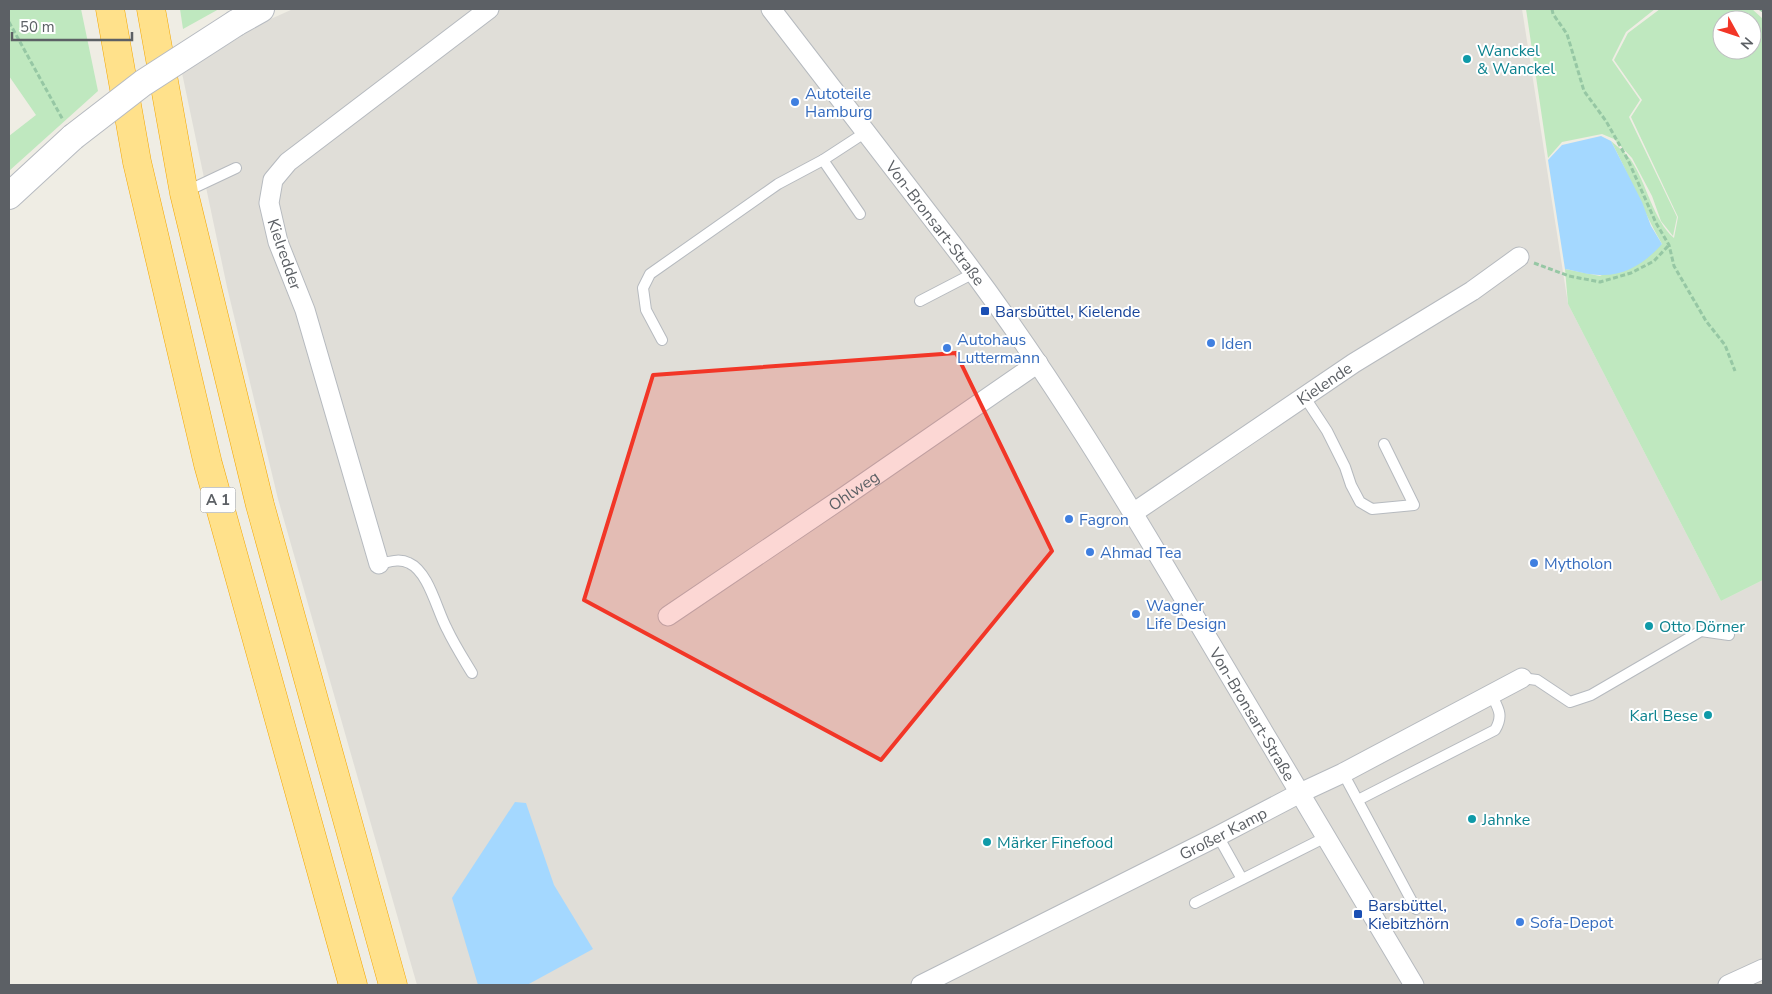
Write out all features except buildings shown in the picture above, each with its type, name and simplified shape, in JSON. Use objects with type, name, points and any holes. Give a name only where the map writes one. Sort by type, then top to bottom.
[{"type":"highway","name":"A 1","points":[[110,9],[137,162],[208,464],[353,985]]},
{"type":"highway","name":"A 1","points":[[151,9],[184,193],[260,506],[393,985]]},
{"type":"main road","points":[[9,196],[73,137],[143,83],[236,22],[261,9]]},
{"type":"street","name":"Kielredder","points":[[379,564],[305,310],[278,242],[269,203],[273,180],[288,162],[489,9]]},
{"type":"street","name":"Von-Bronsart-Straße","points":[[772,9],[974,273],[1038,363],[1133,513],[1414,985]]},
{"type":"street","name":"Kielende","points":[[1133,513],[1304,396],[1472,291],[1519,257]]},
{"type":"street","name":"Ohlweg","points":[[668,616],[1038,363]]},
{"type":"street","name":"Großer Kamp","points":[[921,985],[1343,773],[1522,678]]},
{"type":"street","points":[[1728,985],[1763,969]]},
{"type":"lane","points":[[662,340],[646,310],[643,288],[650,274],[778,184],[823,160],[866,132]]},
{"type":"lane","points":[[823,160],[860,214]]},
{"type":"lane","points":[[184,193],[236,168]]},
{"type":"lane","points":[[920,301],[974,273]]},
{"type":"lane","points":[[1304,396],[1327,432],[1360,502],[1372,509],[1414,505],[1384,444]]},
{"type":"lane","points":[[379,564],[398,560],[409,563],[418,570],[430,590],[446,628],[472,673]]},
{"type":"lane","points":[[1522,678],[1537,680],[1570,702],[1591,695],[1701,631],[1730,635]]},
{"type":"lane","points":[[1358,800],[1495,730],[1500,722],[1500,713],[1491,694]]},
{"type":"lane","points":[[1343,773],[1416,909]]},
{"type":"lane","points":[[1218,836],[1242,879]]},
{"type":"lane","points":[[1195,903],[1326,837]]},
{"type":"path","points":[[1552,9],[1553,14],[1567,34],[1584,91],[1606,121],[1628,160],[1656,223],[1669,245],[1674,266],[1706,321],[1725,345],[1735,371]]},
{"type":"path","points":[[9,22],[73,137]]},
{"type":"path","points":[[1519,257],[1569,276],[1600,282],[1631,273],[1654,261],[1669,245]]},
{"type":"highlighted area","points":[[956,353],[1052,551],[881,760],[584,600],[653,375]]},
{"type":"shaded area","points":[[293,9],[1522,9],[1568,304],[1721,601],[1763,580],[1763,985],[417,985],[278,499],[227,287],[182,73],[264,22]]},
{"type":"green space","points":[[9,9],[81,9],[98,91],[9,171],[9,136],[36,115],[9,76]]},
{"type":"green space","points":[[180,9],[219,9],[183,29]]},
{"type":"green space","points":[[1526,9],[1655,9],[1626,32],[1612,60],[1640,100],[1629,117],[1677,217],[1673,236],[1661,221],[1652,196],[1632,158],[1614,139],[1602,134],[1562,142],[1548,158]]},
{"type":"green space","points":[[1660,9],[1752,9],[1712,10],[1712,60],[1762,60],[1763,19],[1763,580],[1721,601],[1568,304],[1565,269],[1600,276],[1662,244],[1611,141],[1631,160],[1655,212],[1674,238],[1678,217],[1631,117],[1642,100],[1614,60],[1628,33]]},
{"type":"water","points":[[1601,136],[1611,141],[1642,202],[1651,226],[1662,244],[1635,267],[1609,275],[1587,274],[1565,269],[1548,160],[1562,145]]},
{"type":"water","points":[[515,802],[526,803],[554,885],[593,949],[527,985],[478,985],[452,898]]},
{"type":"place","name":"Wanckel & Wanckel","points":[[1467,59]]},
{"type":"place","name":"Autoteile Hamburg","points":[[795,102]]},
{"type":"place","name":"Barsbüttel, Kielende","points":[[985,311]]},
{"type":"place","name":"Iden","points":[[1211,343]]},
{"type":"place","name":"Autohaus Luttermann","points":[[947,348]]},
{"type":"place","name":"Fagron","points":[[1069,519]]},
{"type":"place","name":"Ahmad Tea","points":[[1090,552]]},
{"type":"place","name":"Mytholon","points":[[1534,563]]},
{"type":"place","name":"Wagner Life Design","points":[[1136,614]]},
{"type":"place","name":"Otto Dörner","points":[[1649,626]]},
{"type":"place","name":"Karl Bese","points":[[1708,715]]},
{"type":"place","name":"Jahnke","points":[[1472,819]]},
{"type":"place","name":"Märker Finefood","points":[[987,842]]},
{"type":"place","name":"Barsbüttel, Kiebitzhörn","points":[[1358,914]]},
{"type":"place","name":"Sofa-Depot","points":[[1520,922]]}]
